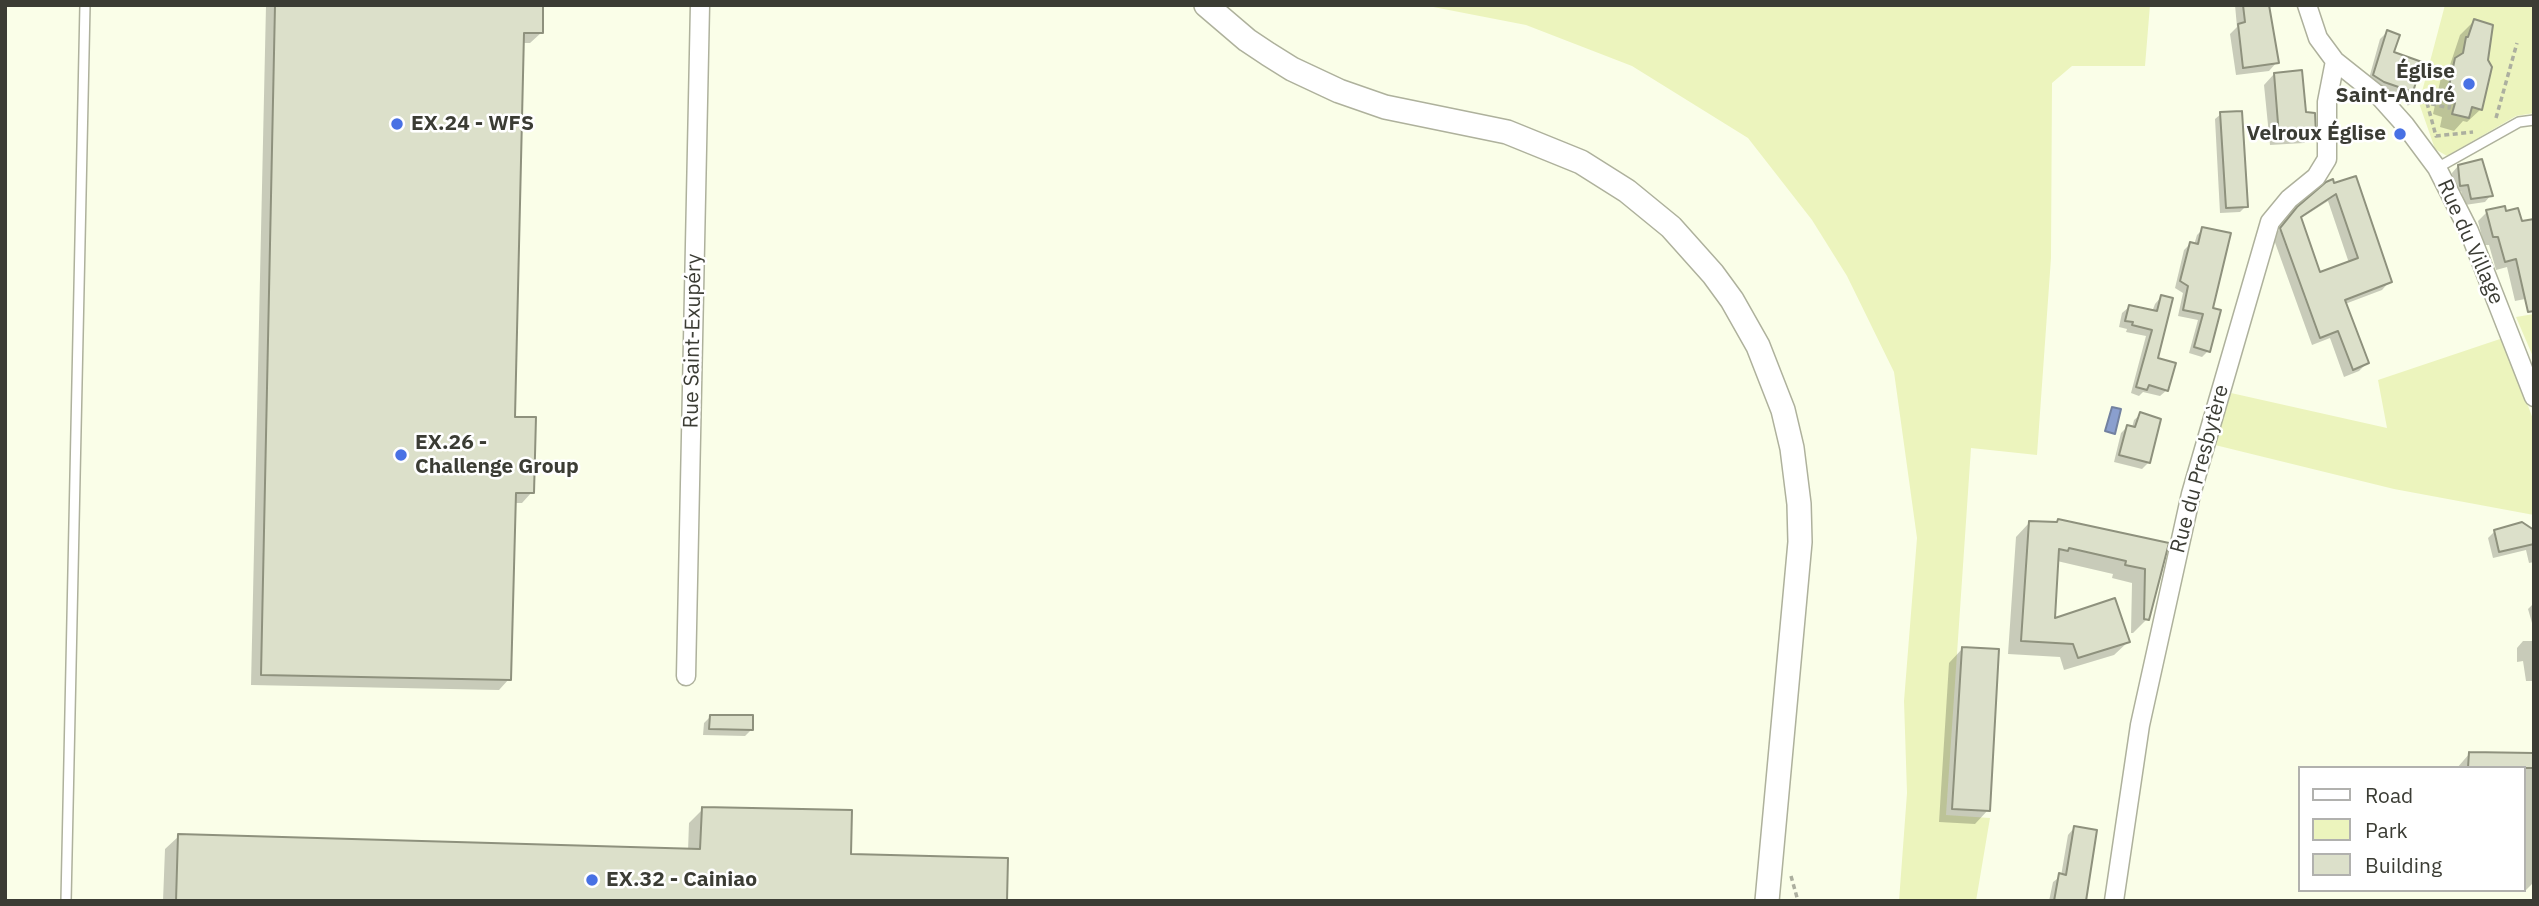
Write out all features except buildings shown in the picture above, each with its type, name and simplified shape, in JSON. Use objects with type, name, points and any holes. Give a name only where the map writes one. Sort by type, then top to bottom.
[{"type":"street","name":"Rue Saint-Exupéry","points":[[686,676],[700,5]]},
{"type":"street","points":[[1206,5],[1268,54],[1292,69],[1339,91],[1385,107],[1507,132],[1581,162],[1627,191],[1671,227],[1732,300],[1758,346],[1783,410],[1792,448],[1799,504],[1800,542],[1767,901]]},
{"type":"street","name":"Rue du Village","points":[[2307,5],[2318,38],[2335,61],[2379,96],[2437,169],[2469,231],[2534,397]]},
{"type":"street","name":"Rue du Presbytère","points":[[2114,901],[2140,725],[2191,495],[2270,222],[2289,199],[2316,177],[2327,159],[2327,102],[2335,61]]},
{"type":"lane","points":[[66,901],[85,5]]},
{"type":"lane","points":[[2437,169],[2519,122],[2534,120]]},
{"type":"path","points":[[2492,123],[2499,115],[2517,43]]},
{"type":"path","points":[[2393,112],[2416,100],[2448,108],[2450,103]]},
{"type":"path","points":[[2427,103],[2437,136],[2474,132]]},
{"type":"path","points":[[1791,869],[1798,901]]},
{"type":"green space","points":[[1423,5],[2150,5],[2145,66],[2072,66],[2052,83],[2051,258],[2037,455],[1971,448],[1946,815],[1990,818],[1976,901],[1899,901],[1907,793],[1904,701],[1917,538],[1894,372],[1847,276],[1812,220],[1748,138],[1632,66],[1526,25]]},
{"type":"green space","points":[[2445,5],[2534,5],[2534,113],[2516,116],[2447,156],[2435,149],[2419,103]]},
{"type":"green space","points":[[2534,314],[2534,359],[2516,317]]},
{"type":"green space","points":[[2503,338],[2534,422],[2534,515],[2394,489],[2215,445],[2231,393],[2387,428],[2378,380]]},
{"type":"water","points":[[2112,407],[2121,409],[2115,434],[2105,431]]},
{"type":"place","name":"Église Saint-André","points":[[2469,84]]},
{"type":"place","name":"EX.24 - WFS","points":[[397,124]]},
{"type":"place","name":"Velroux Église","points":[[2400,134]]},
{"type":"place","name":"EX.26 - Challenge Group","points":[[401,455]]},
{"type":"place","name":"EX.32 - Cainiao","points":[[592,880]]}]
